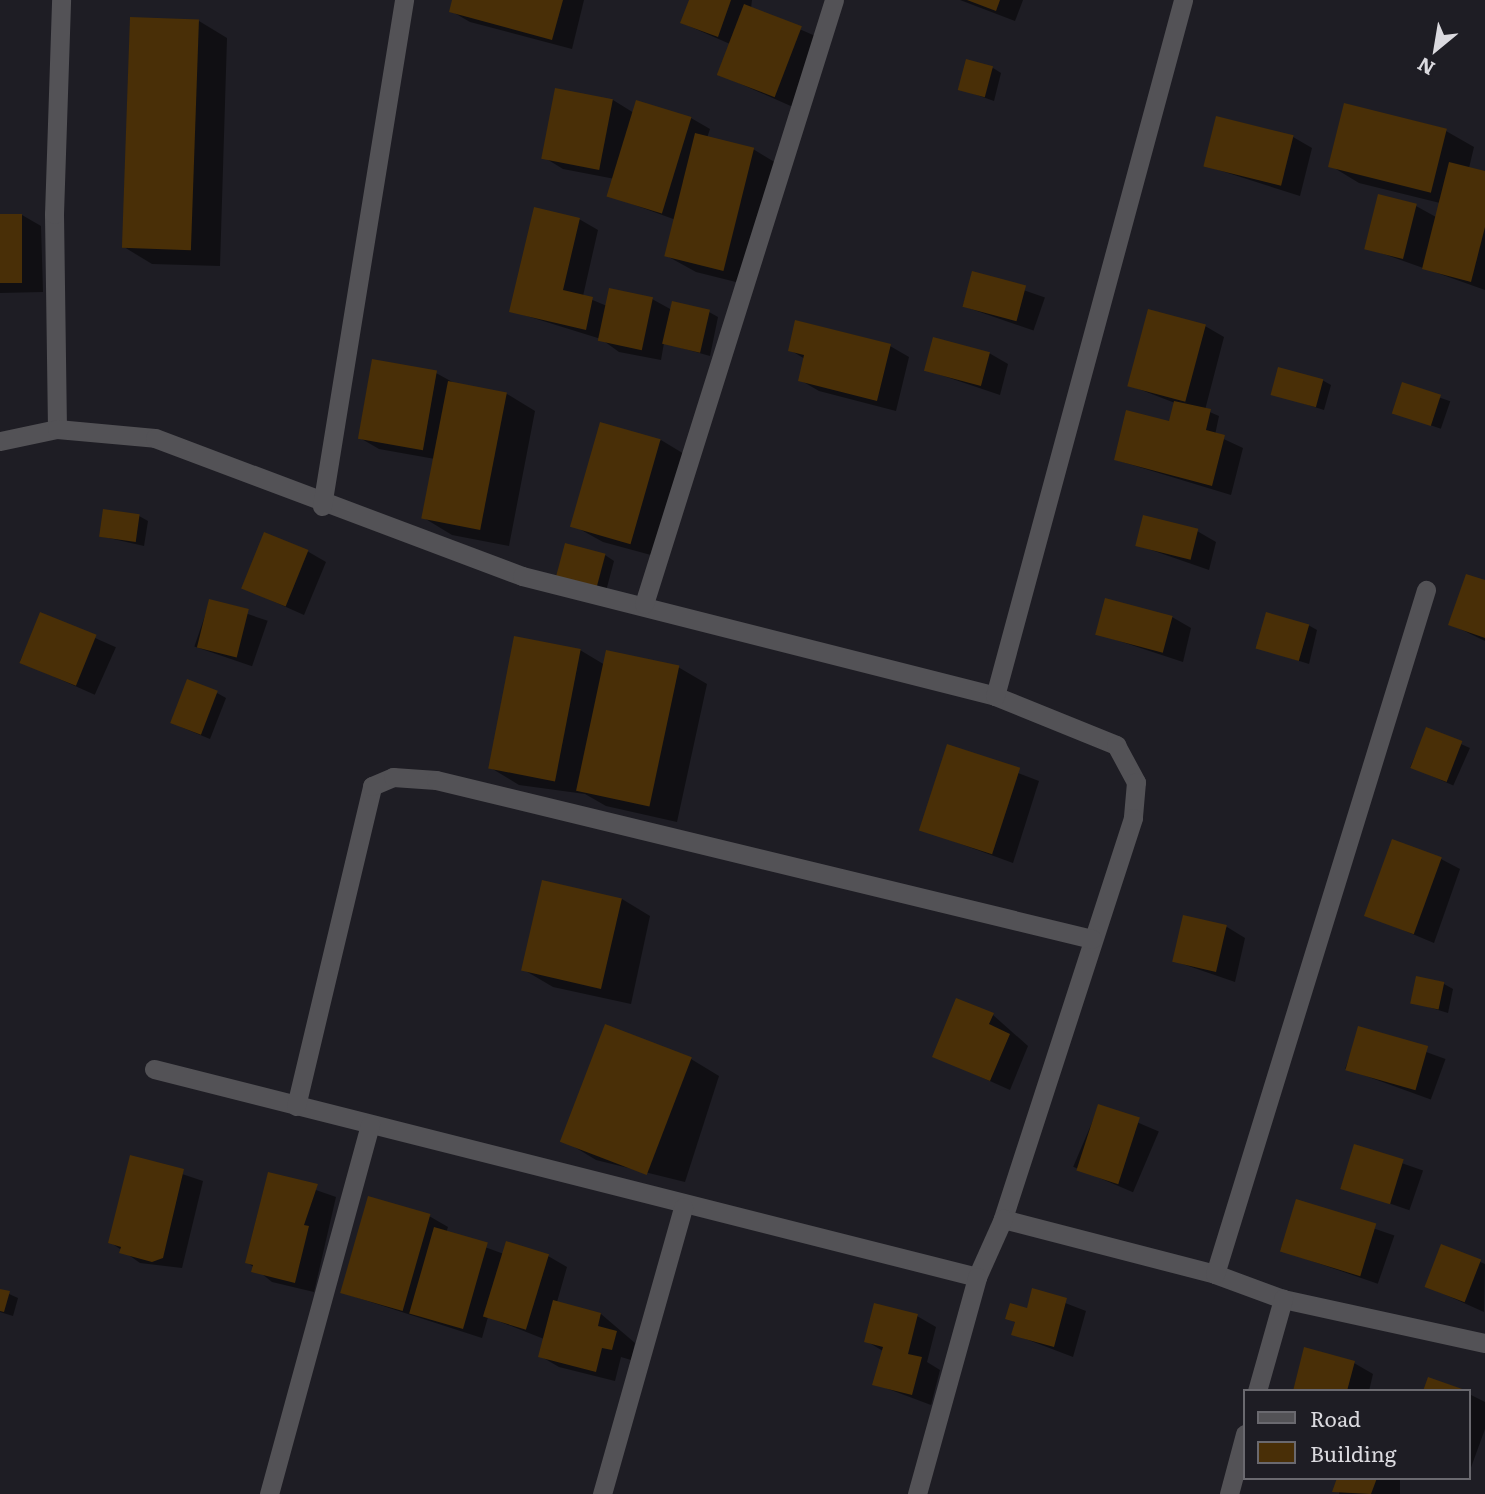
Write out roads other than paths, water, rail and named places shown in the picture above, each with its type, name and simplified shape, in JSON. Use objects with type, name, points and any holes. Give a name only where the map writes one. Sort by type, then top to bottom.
[{"type":"street","points":[[57,429],[54,214],[61,0]]},
{"type":"street","points":[[322,506],[404,0]]},
{"type":"street","points":[[644,604],[834,0]]},
{"type":"street","points":[[995,696],[1183,0]]},
{"type":"street","points":[[0,442],[57,429],[155,438],[322,506],[522,576],[644,604],[995,696],[1116,746],[1136,782],[1133,818],[1003,1219],[977,1277],[917,1494]]},
{"type":"street","points":[[1215,1274],[1426,590]]},
{"type":"street","points":[[296,1106],[372,786],[393,777],[436,780],[1092,939]]},
{"type":"street","points":[[154,1069],[683,1207],[977,1277]]},
{"type":"street","points":[[270,1494],[370,1125]]},
{"type":"street","points":[[602,1494],[683,1207]]},
{"type":"street","points":[[1003,1219],[1215,1274],[1283,1298],[1485,1343]]},
{"type":"street","points":[[1258,1389],[1283,1298]]},
{"type":"street","points":[[1228,1494],[1244,1438]]}]
